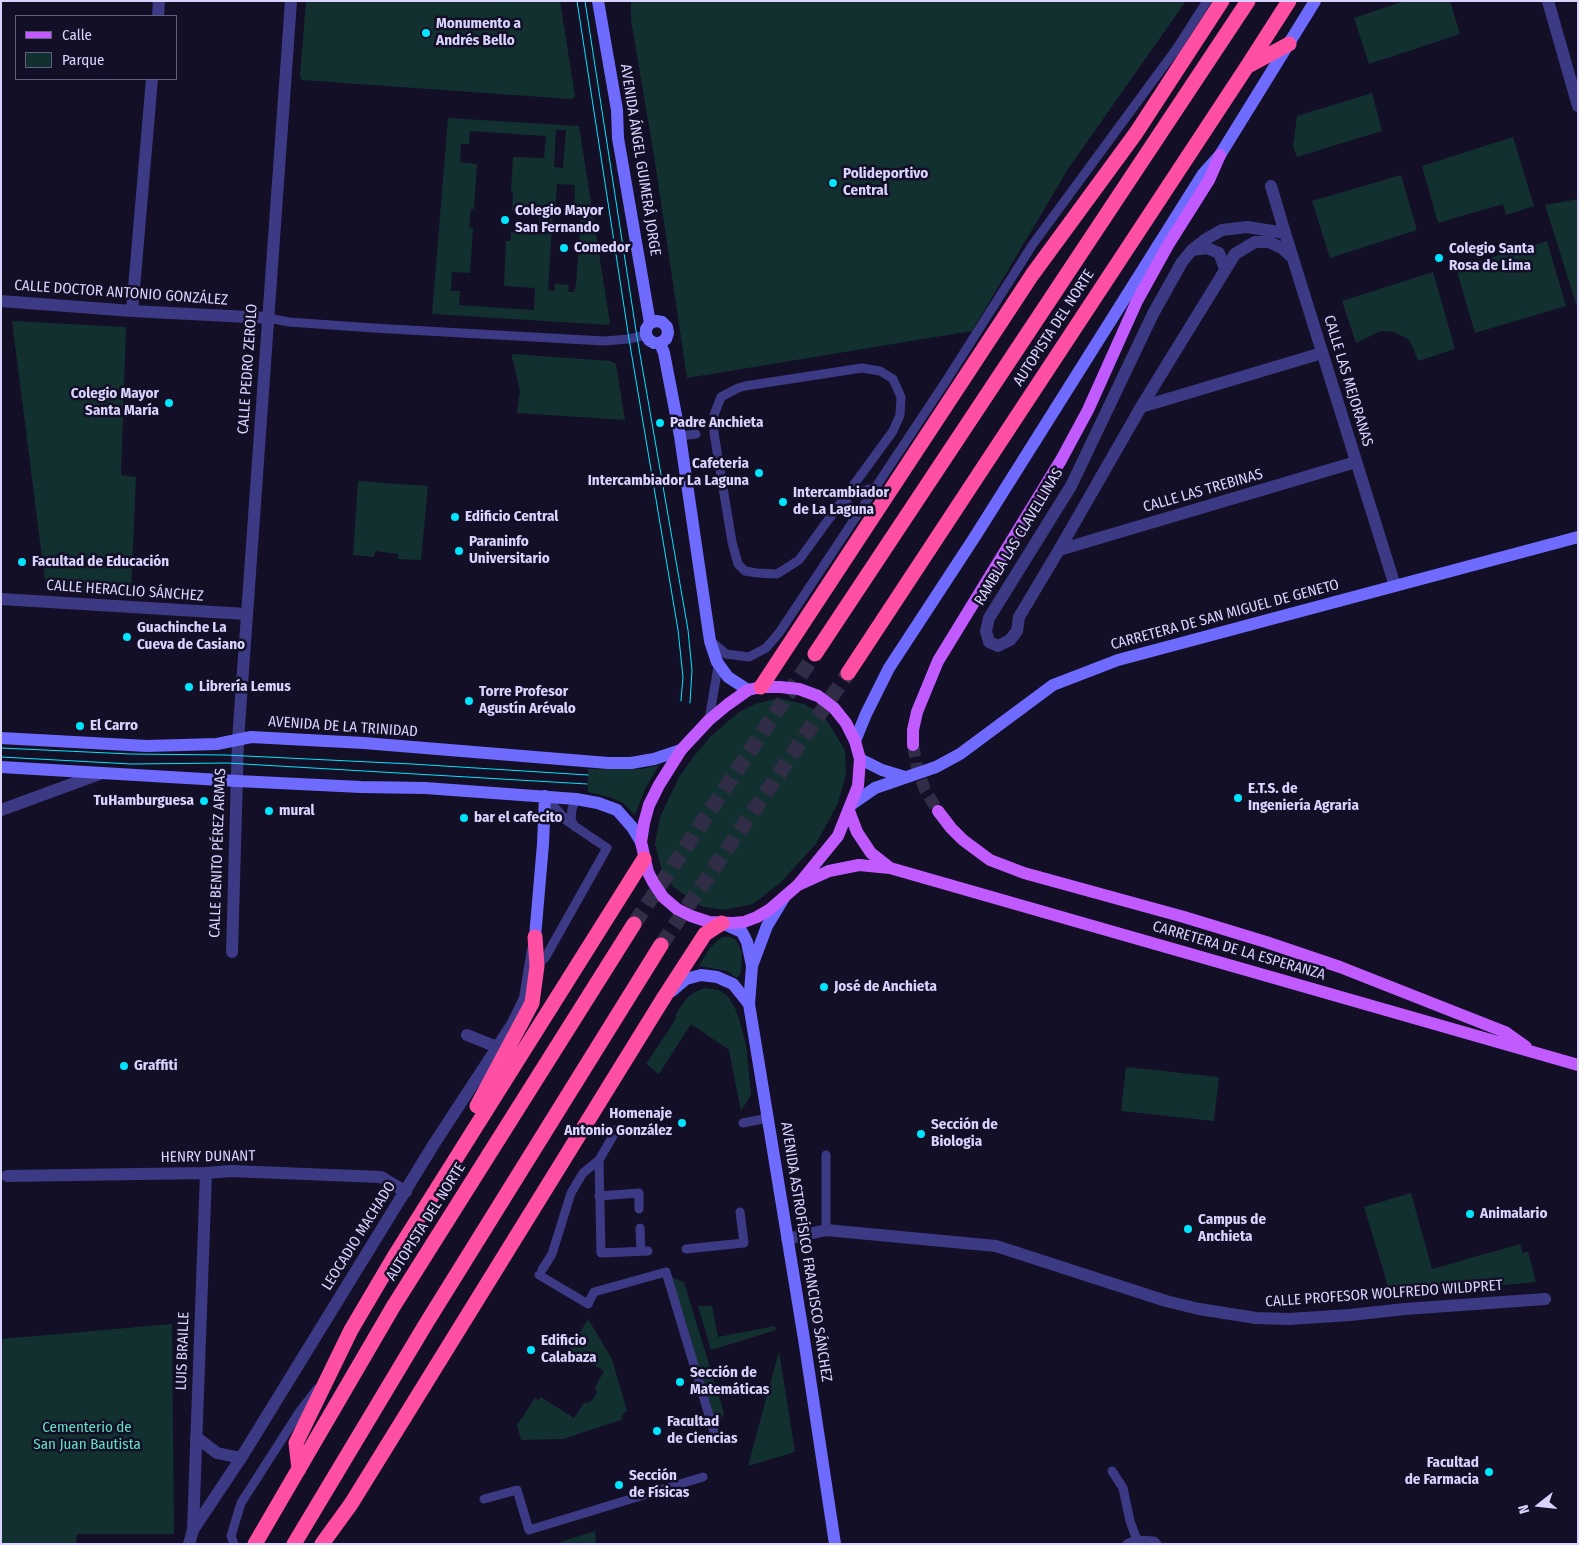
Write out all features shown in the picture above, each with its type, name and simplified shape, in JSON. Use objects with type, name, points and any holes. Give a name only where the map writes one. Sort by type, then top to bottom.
[{"type":"highway","points":[[755,688],[796,636],[1032,275],[1136,133],[1222,1]]},
{"type":"highway","name":"AUTOPISTA DEL NORTE","points":[[815,654],[1248,1]]},
{"type":"highway","name":"AUTOPISTA DEL NORTE","points":[[848,673],[1289,1]]},
{"type":"highway","points":[[1248,65],[1289,44]]},
{"type":"highway","points":[[299,1469],[296,1443],[351,1330],[394,1257],[644,859]]},
{"type":"highway","points":[[322,1544],[351,1504],[663,999],[706,934],[722,923]]},
{"type":"highway","name":"AUTOPISTA DEL NORTE","points":[[255,1544],[393,1307],[634,924]]},
{"type":"highway","points":[[394,1257],[532,1003],[535,937]]},
{"type":"highway","points":[[294,1544],[432,1313],[661,945]]},
{"type":"main road","name":"AVENIDA ÁNGEL GUIMERÁ JORGE","points":[[598,1],[615,95],[618,138],[648,329]]},
{"type":"main road","points":[[913,745],[913,730],[917,712],[938,661],[1061,460],[1088,410],[1137,301],[1168,245],[1209,180],[1220,156],[1315,1]]},
{"type":"main road","points":[[855,741],[889,668],[976,535],[1203,174],[1220,156]]},
{"type":"main road","points":[[656,320],[666,326],[668,333],[666,339],[660,343],[654,343],[649,340],[648,329],[656,320]]},
{"type":"main road","points":[[1,768],[361,787],[425,788],[545,796],[598,803],[617,810],[632,827],[640,842],[652,882],[663,897],[677,909],[708,922],[722,923],[744,922],[769,910],[798,885],[838,836],[858,786],[860,759],[855,741],[846,723],[834,708],[818,696],[799,689],[780,686],[755,688],[728,677],[722,658],[710,641],[680,436],[664,353],[660,343]]},
{"type":"main road","name":"CARRETERA DE SAN MIGUEL DE GENETO","points":[[850,808],[875,788],[936,767],[960,754],[1052,685],[1110,663],[1578,536]]},
{"type":"main road","points":[[640,842],[650,805],[681,750],[708,720],[755,688]]},
{"type":"main road","name":"AVENIDA DE LA TRINIDAD","points":[[1,738],[147,746],[218,744],[251,737],[364,743],[608,763],[654,759],[681,750]]},
{"type":"main road","points":[[860,759],[882,770],[905,777]]},
{"type":"main road","points":[[535,937],[545,796]]},
{"type":"main road","name":"CARRETERA DE LA ESPERANZA","points":[[850,808],[857,832],[871,853],[890,868]]},
{"type":"main road","points":[[938,811],[963,840],[990,860],[1024,873],[1184,917],[1340,967],[1505,1032],[1534,1052]]},
{"type":"main road","name":"CARRETERA DE LA ESPERANZA","points":[[798,885],[829,871],[844,868],[859,866],[890,868],[1578,1065]]},
{"type":"main road","name":"AVENIDA ASTROFÍSICO FRANCISCO SÁNCHEZ","points":[[786,896],[767,926],[752,966],[749,1004],[788,1239],[835,1544]]},
{"type":"main road","name":"AVENIDA ASTROFÍSICO FRANCISCO SÁNCHEZ","points":[[722,923],[742,932],[747,942],[752,966]]},
{"type":"main road","points":[[663,999],[686,979],[701,975],[717,977],[733,984],[749,1004]]},
{"type":"street","points":[[158,15],[159,1]]},
{"type":"street","name":"CALLE PEDRO ZEROLO","points":[[238,740],[291,1]]},
{"type":"street","points":[[1548,1],[1577,102]]},
{"type":"street","points":[[132,311],[152,80]]},
{"type":"street","name":"CALLE LAS MEJORANAS","points":[[1272,186],[1394,586]]},
{"type":"street","name":"RAMBLA LAS CLAVELLINAS","points":[[1285,233],[1247,227],[1222,230],[1192,250],[1182,262],[1153,314],[1071,486],[989,618],[986,631],[989,642],[998,646],[1010,640],[1017,632],[1019,617],[1141,407],[1235,254],[1255,242],[1269,242],[1282,248],[1293,258]]},
{"type":"street","points":[[1192,250],[1207,248],[1219,253],[1225,269]]},
{"type":"street","name":"CALLE DOCTOR ANTONIO GONZÁLEZ","points":[[1,301],[132,311],[268,318]]},
{"type":"street","points":[[1141,407],[1322,353]]},
{"type":"street","name":"CALLE LAS TREBINAS","points":[[1059,550],[1356,462]]},
{"type":"street","name":"CALLE HERACLIO SÁNCHEZ","points":[[1,599],[246,614]]},
{"type":"street","name":"CALLE BENITO PÉREZ ARMAS","points":[[232,952],[238,740]]},
{"type":"street","points":[[1,810],[102,773]]},
{"type":"street","name":"LEOCADIO MACHADO","points":[[189,1544],[193,1530],[241,1458],[434,1144],[513,1023],[525,998],[533,967]]},
{"type":"street","points":[[468,1035],[497,1047]]},
{"type":"street","name":"HENRY DUNANT","points":[[7,1176],[231,1171],[381,1177],[406,1192]]},
{"type":"street","name":"LUIS BRAILLE","points":[[193,1530],[206,1173]]},
{"type":"street","name":"CALLE PROFESOR WOLFREDO WILDPRET","points":[[788,1239],[826,1230],[996,1246],[1166,1301],[1200,1309],[1256,1318],[1289,1319],[1350,1315],[1545,1299]]},
{"type":"street","points":[[196,1437],[217,1453],[241,1458]]},
{"type":"lane","points":[[708,720],[722,658],[749,657],[766,648],[779,633],[946,381],[1033,244],[1177,48],[1205,5],[1213,1]]},
{"type":"lane","points":[[268,318],[289,322],[373,328],[604,341],[629,339],[648,329]]},
{"type":"lane","points":[[845,496],[897,423],[900,415],[901,397],[893,379],[880,371],[862,368],[745,386],[721,397],[714,415],[714,433],[732,542],[738,564],[745,571],[777,574],[799,560],[845,496],[876,487]]},
{"type":"lane","points":[[680,436],[696,434]]},
{"type":"lane","points":[[845,496],[853,521]]},
{"type":"lane","points":[[796,636],[798,603]]},
{"type":"lane","points":[[533,967],[545,958],[607,848],[567,821],[545,796]]},
{"type":"lane","points":[[575,827],[571,820],[572,809],[576,799]]},
{"type":"lane","points":[[743,1123],[768,1118]]},
{"type":"lane","points":[[617,1128],[599,1160],[583,1173],[570,1193],[552,1254],[540,1272],[588,1304],[594,1292],[666,1272],[714,1432]]},
{"type":"lane","points":[[826,1155],[826,1230]]},
{"type":"lane","points":[[599,1160],[600,1253],[645,1251],[640,1228]]},
{"type":"lane","points":[[599,1196],[639,1193],[639,1209]]},
{"type":"lane","points":[[686,1249],[744,1243],[740,1212]]},
{"type":"lane","points":[[234,1544],[231,1536],[241,1503],[300,1411],[331,1371]]},
{"type":"lane","points":[[1112,1471],[1123,1488],[1130,1521],[1137,1540]]},
{"type":"lane","points":[[484,1499],[518,1490],[529,1530],[703,1477]]},
{"type":"lane","points":[[1127,1544],[1137,1540],[1154,1541],[1157,1544]]},
{"type":"green space","points":[[306,1],[560,1],[575,96],[570,99],[302,80],[300,76]]},
{"type":"green space","name":"Polideportivo Central","points":[[631,1],[1186,1],[1068,169],[972,331],[687,378],[655,162],[631,20]]},
{"type":"green space","points":[[1404,1],[1450,1],[1460,34],[1369,64],[1354,18]]},
{"type":"green space","points":[[1372,93],[1382,131],[1297,157],[1293,147],[1297,116]]},
{"type":"green space","points":[[448,118],[579,126],[610,323],[608,325],[432,314]],"holes":[[[556,130],[566,130],[563,168],[554,167]],[[470,131],[546,136],[544,158],[513,157],[512,211],[540,213],[538,233],[511,232],[510,241],[506,241],[504,286],[535,288],[534,310],[459,305],[460,291],[451,291],[452,272],[470,273],[473,228],[469,227],[471,209],[474,209],[477,164],[460,162],[461,144],[469,144]],[[557,184],[575,185],[574,212],[581,213],[574,292],[568,292],[569,285],[555,284],[554,291],[548,290],[553,211],[555,211]]]},
{"type":"green space","points":[[1513,137],[1534,206],[1506,215],[1503,204],[1438,223],[1422,166]]},
{"type":"green space","points":[[1401,175],[1417,230],[1330,258],[1312,201]]},
{"type":"green space","points":[[1578,199],[1578,310],[1545,205]]},
{"type":"green space","points":[[1547,241],[1566,306],[1475,333],[1456,268]]},
{"type":"green space","points":[[1433,272],[1455,349],[1418,361],[1408,339],[1394,332],[1381,331],[1356,343],[1342,301]]},
{"type":"green space","points":[[12,321],[126,327],[121,475],[136,477],[131,596],[46,589]]},
{"type":"green space","points":[[512,354],[611,361],[616,364],[625,420],[517,413],[520,391]]},
{"type":"green space","points":[[358,481],[428,486],[421,560],[398,559],[398,554],[375,551],[374,557],[353,555]]},
{"type":"green space","points":[[778,698],[804,704],[824,716],[845,750],[846,775],[838,803],[816,844],[780,883],[753,904],[723,910],[701,906],[673,887],[661,867],[655,844],[660,817],[679,777],[711,736],[739,712],[755,704]]},
{"type":"green space","points":[[659,765],[645,789],[635,815],[623,803],[609,797],[588,792],[588,769],[642,769]]},
{"type":"green space","points":[[724,937],[736,940],[742,952],[741,972],[737,978],[727,971],[699,966],[709,949],[719,939]]},
{"type":"green space","points":[[705,988],[718,990],[727,995],[739,1019],[746,1045],[751,1095],[741,1111],[729,1050],[691,1024],[659,1074],[646,1064],[687,998]]},
{"type":"green space","points":[[1126,1067],[1219,1077],[1214,1121],[1121,1111]]},
{"type":"green space","points":[[1411,1193],[1432,1269],[1520,1244],[1523,1253],[1528,1252],[1536,1282],[1391,1296],[1364,1207]]},
{"type":"green space","points":[[671,1277],[684,1282],[724,1413],[717,1427]]},
{"type":"green space","points":[[698,1306],[712,1306],[718,1337],[775,1326],[776,1330],[711,1350]]},
{"type":"green space","points":[[588,1319],[612,1359],[627,1411],[623,1414],[621,1420],[563,1439],[521,1440],[517,1425],[535,1398],[538,1400],[541,1397],[574,1418],[584,1403],[590,1402],[594,1398],[597,1392],[595,1387],[604,1371],[569,1350]]},
{"type":"green space","name":"Cementerio de San Juan Bautista","points":[[172,1324],[174,1534],[77,1534],[76,1544],[1,1544],[1,1339]]},
{"type":"green space","points":[[779,1351],[795,1452],[748,1466],[758,1429]]},
{"type":"green space","points":[[595,1531],[596,1544],[554,1544]]},
{"type":"tunnel","points":[[634,924],[815,654]]},
{"type":"tunnel","points":[[661,945],[848,673]]},
{"type":"tunnel","points":[[913,745],[917,767],[925,790],[938,811]]},
{"type":"tram line","points":[[577,1],[629,339],[678,630],[683,677],[681,701]]},
{"type":"tram line","points":[[585,1],[637,337],[688,630],[692,670],[690,703]]},
{"type":"tram line","points":[[1,748],[130,754],[225,755],[588,775]]},
{"type":"tram line","points":[[1,757],[131,764],[227,763],[587,784]]},
{"type":"place","name":"Monumento a Andrés Bello","points":[[426,33]]},
{"type":"place","name":"Polideportivo Central","points":[[833,183]]},
{"type":"place","name":"Colegio Mayor San Fernando","points":[[505,220]]},
{"type":"place","name":"Comedor","points":[[564,248]]},
{"type":"place","name":"Colegio Santa Rosa de Lima","points":[[1439,258]]},
{"type":"place","name":"Colegio Mayor Santa María","points":[[169,403]]},
{"type":"place","name":"Padre Anchieta","points":[[660,423]]},
{"type":"place","name":"Cafeteria Intercambiador La Laguna","points":[[759,473]]},
{"type":"place","name":"Intercambiador de La Laguna","points":[[783,502]]},
{"type":"place","name":"Edificio Central","points":[[455,517]]},
{"type":"place","name":"Paraninfo Universitario","points":[[459,551]]},
{"type":"place","name":"Facultad de Educación","points":[[22,562]]},
{"type":"place","name":"Guachinche La Cueva de Casiano","points":[[127,637]]},
{"type":"place","name":"Librería Lemus","points":[[189,687]]},
{"type":"place","name":"Torre Profesor Agustín Arévalo","points":[[469,701]]},
{"type":"place","name":"El Carro","points":[[80,726]]},
{"type":"place","name":"E.T.S. de Ingeniería Agraria","points":[[1238,798]]},
{"type":"place","name":"TuHamburguesa","points":[[204,801]]},
{"type":"place","name":"mural","points":[[269,811]]},
{"type":"place","name":"bar el cafecito","points":[[464,818]]},
{"type":"place","name":"José de Anchieta","points":[[824,987]]},
{"type":"place","name":"Graffiti","points":[[124,1066]]},
{"type":"place","name":"Homenaje Antonio González","points":[[682,1123]]},
{"type":"place","name":"Sección de Biologia","points":[[921,1134]]},
{"type":"place","name":"Animalario","points":[[1470,1214]]},
{"type":"place","name":"Campus de Anchieta","points":[[1188,1229]]},
{"type":"place","name":"Edificio Calabaza","points":[[531,1350]]},
{"type":"place","name":"Sección de Matemáticas","points":[[680,1382]]},
{"type":"place","name":"Facultad de Ciencias","points":[[657,1431]]},
{"type":"place","name":"Facultad de Farmacia","points":[[1489,1472]]},
{"type":"place","name":"Sección de Físicas","points":[[619,1485]]}]
